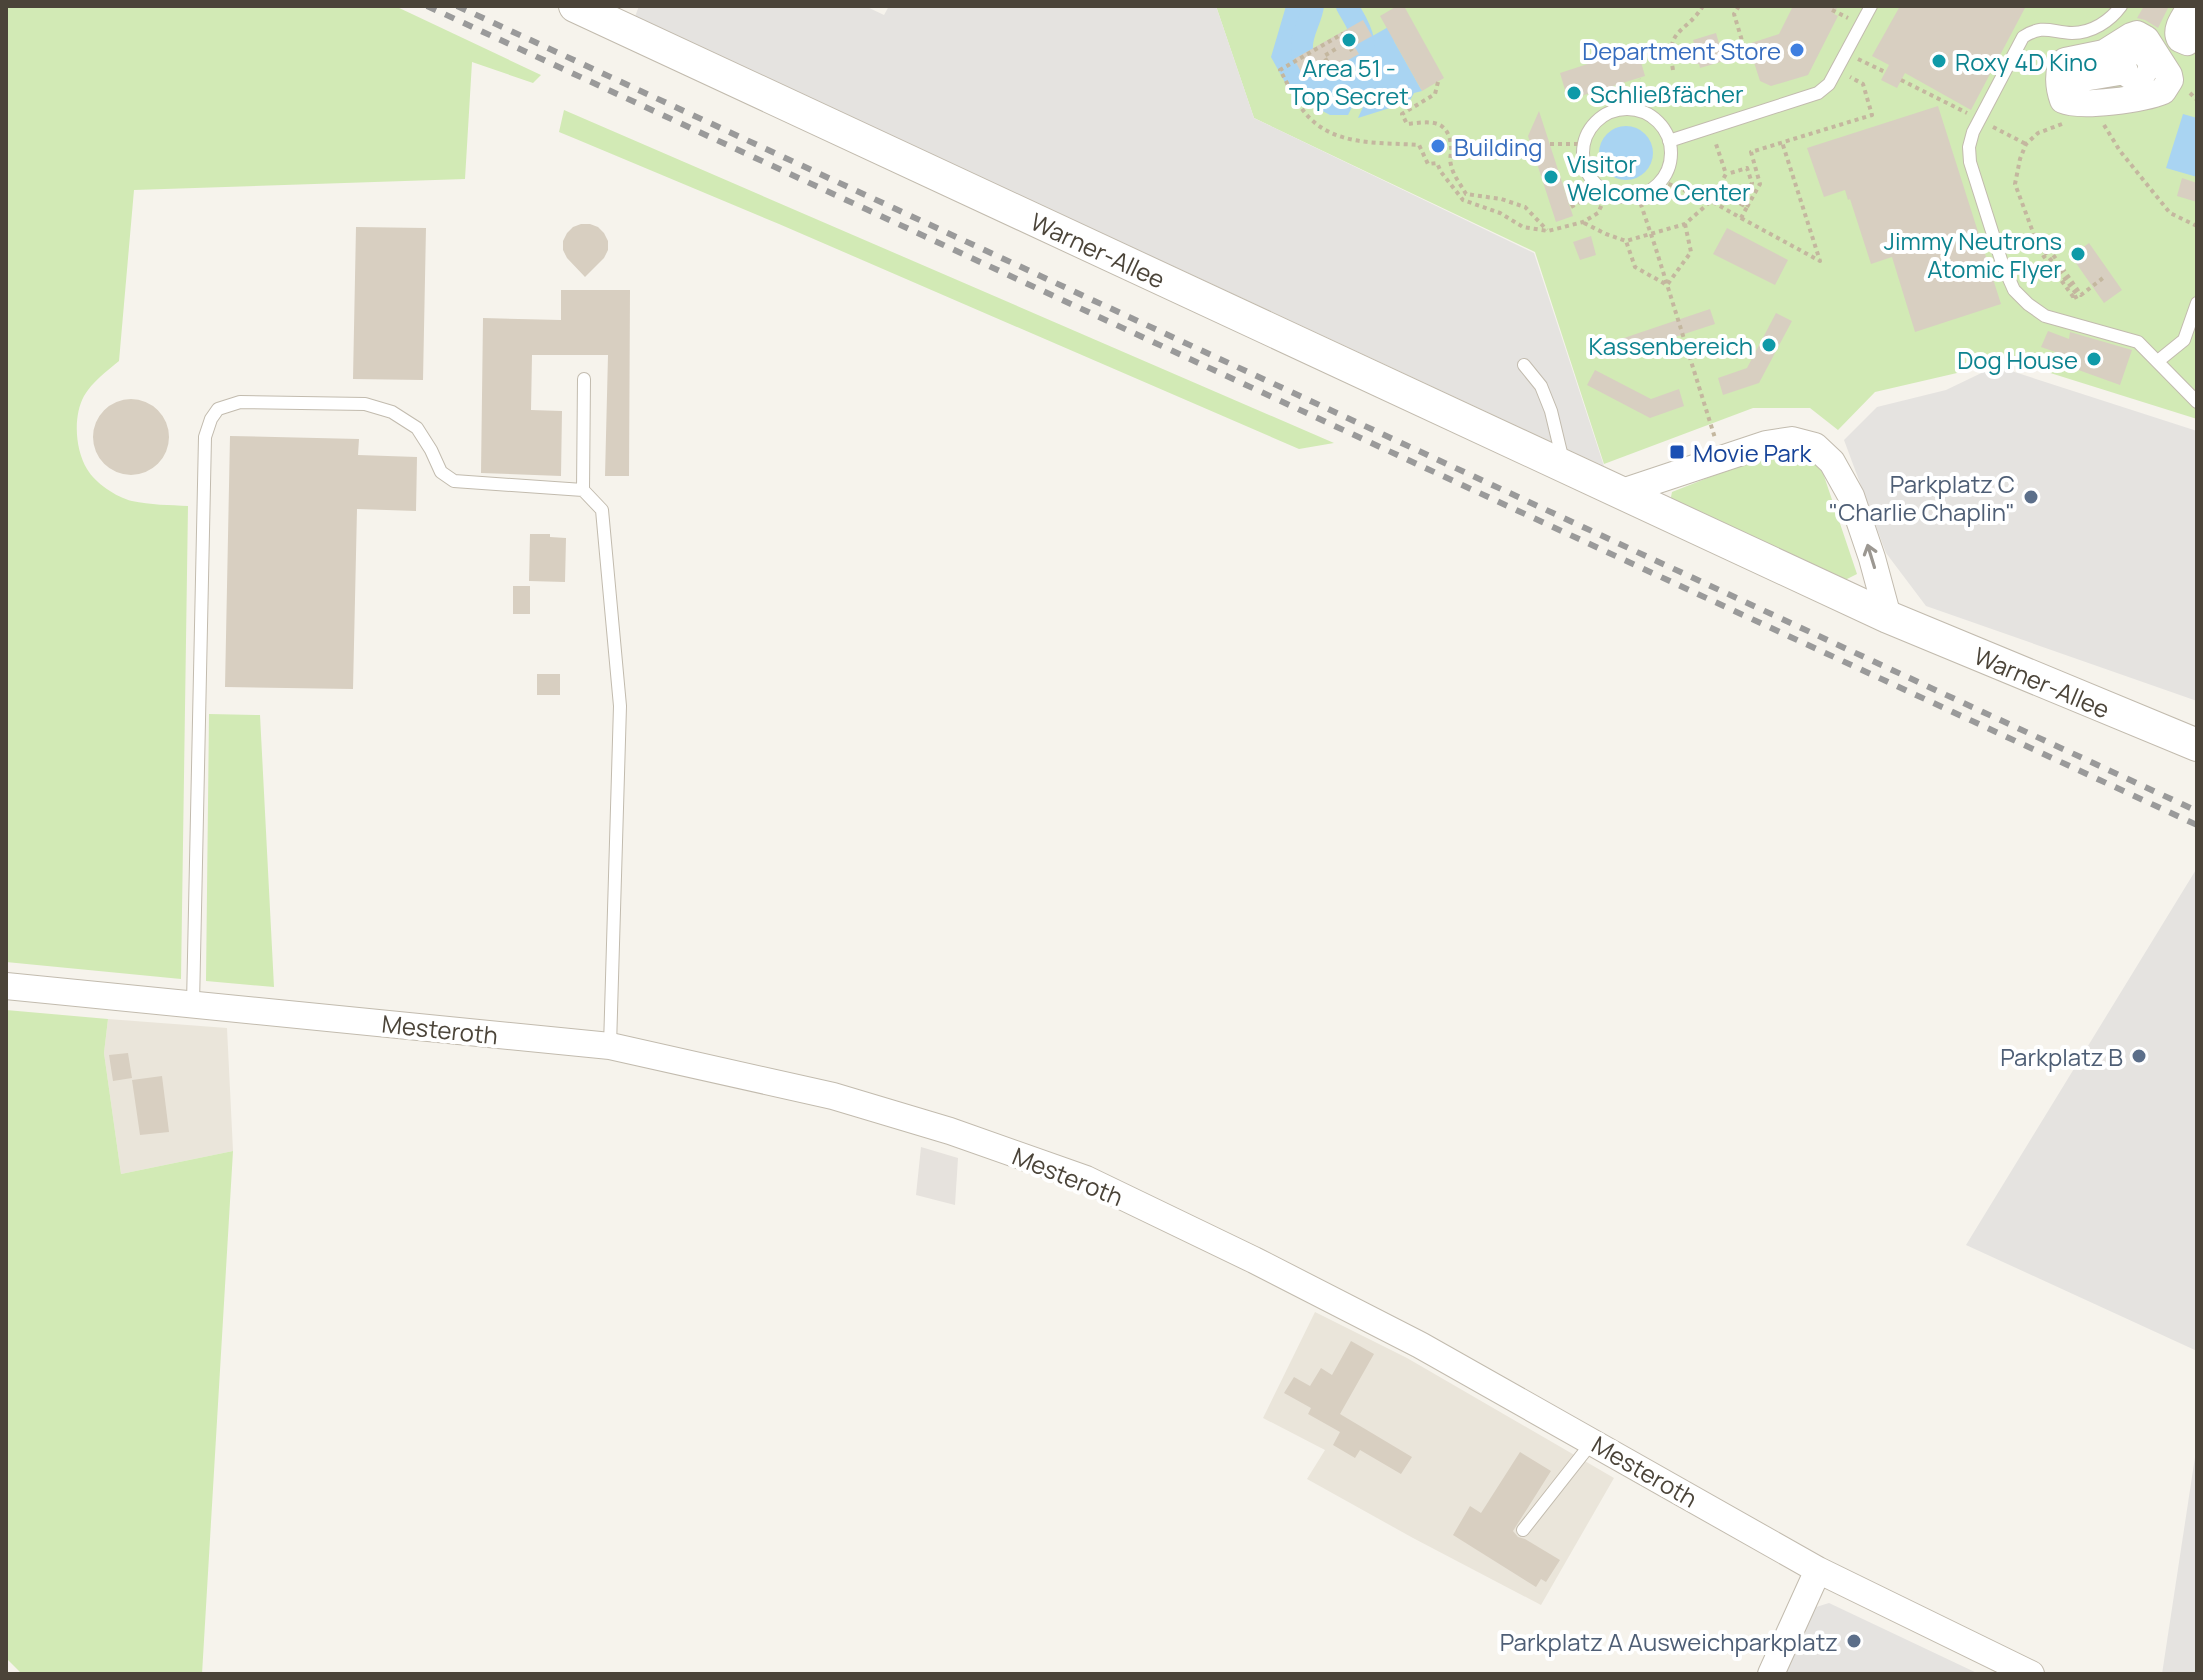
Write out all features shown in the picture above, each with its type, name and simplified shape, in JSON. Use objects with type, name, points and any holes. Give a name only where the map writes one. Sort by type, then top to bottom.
[{"type":"street","points":[[2191,6],[2177,35],[2187,42],[2197,32]]},
{"type":"street","name":"Warner-Allee","points":[[590,9],[1888,617],[2197,745]]},
{"type":"street","points":[[2092,90],[2065,61],[2061,65],[2063,100],[2075,103],[2092,90],[2137,66]]},
{"type":"street","points":[[1622,492],[1766,444],[1792,440],[1815,446],[1832,462],[1851,496],[1888,617]]},
{"type":"street","name":"Mesteroth","points":[[6,986],[610,1046],[848,1100],[950,1131],[1086,1179],[1254,1260],[1420,1345],[1818,1570],[2031,1674]]},
{"type":"street","points":[[1771,1674],[1818,1570]]},
{"type":"lane","points":[[1669,141],[1818,93],[1829,84],[1871,6]]},
{"type":"lane","points":[[2121,6],[2102,25],[2087,31],[2033,30],[2023,37],[1973,132],[1969,147],[1970,162],[2002,263],[2014,290],[2045,316],[2138,342],[2197,402]]},
{"type":"lane","points":[[1633,110],[1653,117],[1663,127],[1671,155],[1668,169],[1651,191],[1638,196],[1617,197],[1595,185],[1587,173],[1583,144],[1598,119],[1611,112],[1633,110]]},
{"type":"lane","points":[[2158,361],[2184,340],[2197,303]]},
{"type":"lane","points":[[1524,365],[1541,386],[1551,411],[1564,466]]},
{"type":"lane","points":[[583,490],[584,379]]},
{"type":"lane","points":[[193,1004],[205,437],[218,409],[240,402],[365,404],[392,412],[417,428],[441,472],[454,481],[583,490],[602,510],[620,706],[610,1046]]},
{"type":"lane","points":[[1523,1530],[1593,1441]]},
{"type":"path","points":[[1673,70],[1671,41],[1703,6]]},
{"type":"path","points":[[1739,6],[1734,14],[1743,44]]},
{"type":"path","points":[[1352,51],[1342,34],[1280,70],[1306,115],[1334,135],[1356,141],[1419,145],[1428,164],[1437,163],[1463,200],[1500,213],[1523,227],[1548,231],[1583,222],[1598,213],[1607,193]]},
{"type":"path","points":[[1319,72],[1329,65],[1324,56],[1339,47]]},
{"type":"path","points":[[1846,53],[1885,72]]},
{"type":"path","points":[[1741,218],[1760,184],[1751,152],[1872,115],[1863,84],[1837,70]]},
{"type":"path","points":[[1633,110],[1640,88],[1639,79]]},
{"type":"path","points":[[1901,80],[1962,110]]},
{"type":"path","points":[[1438,82],[1435,94],[1402,114],[1407,124],[1437,122],[1447,132],[1452,169],[1466,194],[1501,199],[1525,207],[1548,231]]},
{"type":"path","points":[[2092,90],[2104,125],[2120,151],[2170,213],[2197,226]]},
{"type":"path","points":[[2180,97],[2188,90]]},
{"type":"path","points":[[2063,124],[2038,133],[2026,144],[2015,184],[2040,251],[2074,298],[2078,296],[2045,252],[2049,249],[2081,295],[2103,278]]},
{"type":"path","points":[[1711,127],[1726,174]]},
{"type":"path","points":[[1661,181],[1711,201],[1820,261],[1782,142]]},
{"type":"path","points":[[1550,144],[1583,144]]},
{"type":"path","points":[[1583,222],[1626,241],[1685,224],[1711,201],[1726,174],[1747,168],[1752,183],[1741,204],[1747,207]]},
{"type":"path","points":[[1571,207],[1595,185]]},
{"type":"path","points":[[1638,196],[1722,459]]},
{"type":"path","points":[[1667,285],[1691,252],[1685,224]]},
{"type":"path","points":[[1626,241],[1635,267],[1667,285]]},
{"type":"shaded area","points":[[639,6],[865,6],[884,15],[889,6],[1216,6],[1254,118],[1534,253],[1604,466],[1184,271],[633,22]]},
{"type":"shaded area","name":"Parkplatz C \"Charlie Chaplin\"","points":[[1996,366],[2197,431],[2197,701],[1926,606],[1886,553],[1844,440],[1877,407],[1946,390]]},
{"type":"shaded area","name":"Parkplatz B","points":[[2197,868],[2197,1351],[1966,1245]]},
{"type":"shaded area","points":[[108,1019],[227,1028],[233,1151],[121,1174],[104,1053]]},
{"type":"shaded area","points":[[921,1147],[958,1158],[955,1205],[916,1195]]},
{"type":"shaded area","points":[[1315,1312],[1407,1358],[1614,1478],[1541,1605],[1307,1479],[1325,1450],[1263,1418]]},
{"type":"shaded area","points":[[2197,1444],[2197,1674],[2162,1674]]},
{"type":"shaded area","name":"Parkplatz A Ausweichparkplatz","points":[[1829,1603],[1979,1674],[1784,1674],[1813,1608]]},
{"type":"green space","points":[[6,6],[395,6],[541,75],[533,83],[472,62],[465,179],[134,190],[119,361],[95,381],[84,396],[78,413],[77,432],[87,469],[106,489],[132,501],[188,506],[181,979],[6,962]]},
{"type":"green space","points":[[1216,6],[2197,6],[2197,419],[1996,356],[1957,373],[1875,392],[1838,430],[1810,408],[1753,408],[1604,464],[1535,252],[1254,118]]},
{"type":"green space","points":[[564,110],[1334,443],[1299,449],[559,132]]},
{"type":"green space","points":[[1789,453],[1821,467],[1857,574],[1841,582],[1670,502],[1672,492],[1730,469]]},
{"type":"green space","points":[[209,714],[260,715],[274,987],[206,981]]},
{"type":"green space","points":[[6,1010],[108,1019],[104,1053],[121,1174],[233,1151],[202,1674],[22,1674],[6,1658]]},
{"type":"water","points":[[1286,6],[1308,6],[1297,31],[1293,51],[1296,65],[1307,76],[1334,85],[1355,79],[1368,63],[1369,38],[1397,22],[1394,41],[1422,91],[1414,93],[1409,102],[1358,118],[1363,107],[1354,103],[1348,115],[1330,115],[1292,95],[1271,57]]},
{"type":"water","points":[[2183,114],[2197,118],[2197,177],[2166,168]]},
{"type":"water","points":[[1626,126],[1645,134],[1653,153],[1645,172],[1626,180],[1607,172],[1599,153],[1607,134]]},
{"type":"building","points":[[1397,6],[1404,6],[1444,78],[1422,91],[1380,16]]},
{"type":"building","points":[[1793,6],[1838,6],[1834,14],[1838,16],[1808,75],[1771,86],[1760,81],[1748,44],[1779,34]]},
{"type":"building","name":"Roxy 4D Kino","points":[[1900,6],[2026,6],[1971,110],[1905,73],[1897,88],[1881,80],[1889,65],[1872,56]]},
{"type":"building","points":[[2144,6],[2169,6],[2158,28],[2137,18]]},
{"type":"building","points":[[1363,20],[1372,36],[1354,46],[1359,54],[1325,73],[1320,63],[1301,72],[1294,59]]},
{"type":"building","points":[[1716,33],[1724,61],[1700,68],[1691,50],[1695,48],[1693,40]]},
{"type":"building","name":"Schließfächer","points":[[1637,48],[1645,76],[1568,100],[1560,73]]},
{"type":"building","points":[[1938,106],[2001,304],[1915,332],[1892,257],[1871,264],[1850,199],[1845,190],[1824,197],[1807,148]]},
{"type":"building","name":"Visitor Welcome Center","points":[[1539,111],[1573,216],[1556,222],[1528,136]]},
{"type":"building","points":[[2182,178],[2197,183],[2197,202],[2177,196]]},
{"type":"building","points":[[581,224],[598,227],[608,241],[604,258],[585,277],[563,250],[567,233]]},
{"type":"building","points":[[356,227],[426,228],[423,380],[353,379]]},
{"type":"building","points":[[1727,228],[1788,260],[1775,285],[1713,254]]},
{"type":"building","points":[[1591,236],[1596,255],[1580,260],[1573,242]]},
{"type":"building","points":[[2089,243],[2122,290],[2104,303],[2071,256]]},
{"type":"building","points":[[561,290],[630,290],[629,476],[605,476],[608,355],[532,355],[531,410],[562,411],[561,476],[481,473],[483,318],[561,320]]},
{"type":"building","points":[[1710,309],[1715,324],[1623,354],[1618,340]]},
{"type":"building","name":"Kassenbereich","points":[[1776,313],[1792,321],[1759,383],[1723,395],[1718,378],[1747,368]]},
{"type":"building","name":"Dog House","points":[[2048,331],[2069,339],[2070,332],[2132,350],[2120,385],[2059,363],[2061,354],[2041,347]]},
{"type":"building","name":"Kassenbereich","points":[[1595,370],[1651,399],[1679,389],[1684,406],[1650,418],[1587,385]]},
{"type":"building","points":[[131,399],[146,402],[158,410],[166,422],[169,437],[166,452],[158,464],[146,472],[131,475],[116,472],[104,464],[96,452],[93,437],[96,422],[104,410],[116,402]]},
{"type":"building","points":[[230,436],[359,439],[358,455],[417,457],[416,511],[357,509],[353,689],[225,687]]},
{"type":"building","points":[[530,534],[566,538],[565,582],[529,581]]},
{"type":"building","points":[[513,586],[530,586],[530,614],[513,614]]},
{"type":"building","points":[[537,674],[560,674],[560,695],[537,695]]},
{"type":"building","points":[[128,1053],[132,1078],[113,1081],[109,1055]]},
{"type":"building","points":[[162,1076],[169,1132],[140,1135],[132,1080]]},
{"type":"building","points":[[1351,1341],[1374,1354],[1340,1414],[1412,1457],[1401,1474],[1360,1450],[1355,1458],[1333,1445],[1340,1432],[1308,1414],[1311,1408],[1284,1393],[1294,1377],[1310,1386],[1321,1368],[1332,1375]]},
{"type":"building","points":[[1520,1452],[1551,1471],[1513,1531],[1518,1537],[1560,1560],[1546,1582],[1541,1579],[1536,1587],[1453,1535],[1470,1506],[1481,1513]]},
{"type":"waterway","points":[[1313,6],[1302,48],[1306,61],[1314,70],[1325,75],[1348,72],[1363,54],[1362,36],[1347,6]]},
{"type":"railway","points":[[427,6],[2197,825]]},
{"type":"railway","points":[[457,6],[2197,811]]},
{"type":"place","name":"Area 51 - Top Secret","points":[[1349,40]]},
{"type":"place","name":"Department Store","points":[[1797,50]]},
{"type":"place","name":"Roxy 4D Kino","points":[[1939,61]]},
{"type":"place","name":"Schließfächer","points":[[1574,93]]},
{"type":"place","name":"Building","points":[[1438,146]]},
{"type":"place","name":"Visitor Welcome Center","points":[[1551,177]]},
{"type":"place","name":"Jimmy Neutrons Atomic Flyer","points":[[2078,254]]},
{"type":"place","name":"Kassenbereich","points":[[1769,345]]},
{"type":"place","name":"Dog House","points":[[2094,359]]},
{"type":"place","name":"Movie Park","points":[[1677,452]]},
{"type":"place","name":"Parkplatz C \"Charlie Chaplin\"","points":[[2031,497]]},
{"type":"place","name":"Parkplatz B","points":[[2139,1056]]},
{"type":"place","name":"Parkplatz A Ausweichparkplatz","points":[[1854,1641]]}]
